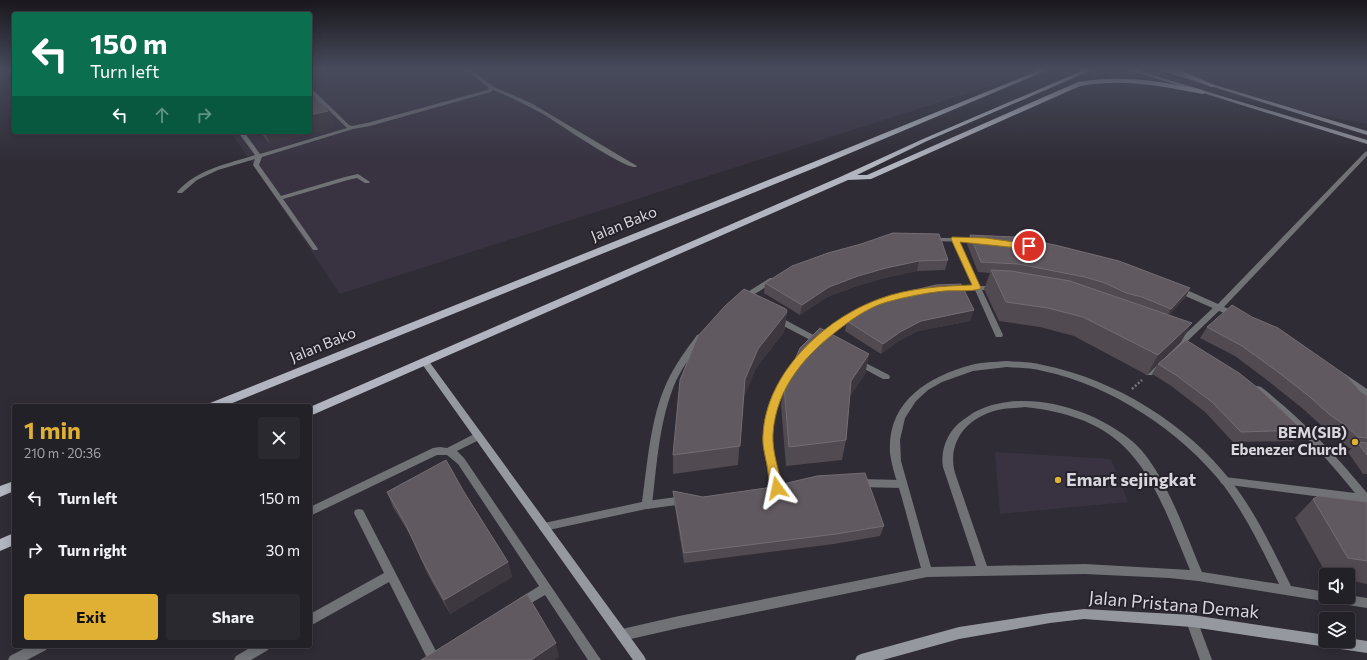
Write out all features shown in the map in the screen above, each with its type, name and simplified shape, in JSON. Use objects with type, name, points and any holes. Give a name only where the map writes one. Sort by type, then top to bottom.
[{"type":"main road","points":[[814,165],[825,155],[955,101]]},
{"type":"main road","name":"Jalan Bako","points":[[219,404],[970,101]]},
{"type":"main road","points":[[312,411],[843,179],[925,140],[1016,101]]},
{"type":"main road","points":[[843,179],[868,177],[1040,101]]},
{"type":"main road","points":[[0,492],[12,487]]},
{"type":"main road","points":[[0,545],[12,540]]},
{"type":"street","points":[[321,101],[346,126],[352,128]]},
{"type":"street","points":[[180,192],[195,179],[216,168],[352,128],[406,115],[455,101]]},
{"type":"street","points":[[521,101],[634,166]]},
{"type":"street","points":[[1232,101],[1367,142]]},
{"type":"street","points":[[1260,101],[1367,134]]},
{"type":"street","points":[[243,134],[259,156]]},
{"type":"street","points":[[1147,374],[1219,306],[1367,153]]},
{"type":"street","points":[[259,156],[256,165],[315,249]]},
{"type":"street","points":[[280,198],[347,178],[358,176],[367,182]]},
{"type":"street","points":[[921,240],[955,239],[986,241]]},
{"type":"street","points":[[955,239],[999,335]]},
{"type":"street","points":[[741,302],[778,277]]},
{"type":"street","points":[[1172,287],[1219,306],[1247,320]]},
{"type":"street","points":[[944,288],[1001,289]]},
{"type":"street","points":[[808,349],[854,314],[870,306],[908,295]]},
{"type":"street","points":[[768,314],[831,348]]},
{"type":"street","points":[[647,505],[658,426],[662,410],[672,382],[685,358],[703,333]]},
{"type":"street","points":[[777,489],[768,445],[769,427],[779,393],[800,359]]},
{"type":"street","points":[[852,359],[886,377]]},
{"type":"street","points":[[425,362],[640,660]]},
{"type":"street","points":[[927,572],[902,484],[895,451],[898,425],[908,404],[917,394],[936,381],[954,372],[991,363],[1028,365],[1069,374],[1123,398],[1156,418],[1181,436],[1201,454],[1225,481],[1250,516],[1288,591]]},
{"type":"street","points":[[1335,370],[1367,393]]},
{"type":"street","points":[[1252,385],[1279,405],[1305,429],[1323,447],[1367,499]]},
{"type":"street","points":[[983,570],[947,459],[949,446],[955,432],[970,419],[988,409],[1023,403],[1060,409],[1082,416],[1114,431],[1131,446],[1146,463],[1161,492],[1198,576]]},
{"type":"street","points":[[312,511],[436,451],[449,451],[478,436]]},
{"type":"street","points":[[449,451],[461,461],[595,660]]},
{"type":"street","points":[[1225,481],[1367,499]]},
{"type":"street","points":[[850,484],[902,484]]},
{"type":"street","points":[[544,527],[647,505],[696,499]]},
{"type":"street","points":[[359,513],[433,660],[447,651]]},
{"type":"street","points":[[622,635],[927,572],[1086,569],[1169,573],[1198,576],[1319,596]]},
{"type":"street","points":[[312,619],[390,575]]},
{"type":"street","points":[[513,609],[546,588]]},
{"type":"street","points":[[1355,601],[1367,603]]},
{"type":"street","name":"Jalan Pristana Demak","points":[[861,660],[959,633],[1084,614],[1110,614],[1192,621],[1367,647]]},
{"type":"street","points":[[1192,621],[1206,660]]},
{"type":"street","points":[[14,660],[38,648]]},
{"type":"street","points":[[240,660],[261,648]]},
{"type":"path","points":[[1123,398],[1147,374]]},
{"type":"shaded area","points":[[312,101],[944,101],[340,294],[232,134],[312,134]]},
{"type":"shaded area","points":[[1250,101],[1367,101],[1367,124]]},
{"type":"shaded area","name":"Emart sejingkat","points":[[995,452],[1111,459],[1128,502],[1000,514]]},
{"type":"building","points":[[312,101],[319,101],[328,111],[312,115]]},
{"type":"building","points":[[893,233],[939,234],[948,260],[919,261],[858,276],[829,287],[802,305],[765,283],[792,266]]},
{"type":"building","points":[[970,235],[1014,237],[1055,245],[1119,261],[1190,288],[1171,309],[1142,297],[1126,293],[1105,283],[1085,277],[1018,264],[981,262]]},
{"type":"building","points":[[991,270],[1011,271],[1070,281],[1192,323],[1158,355],[1083,317],[1048,308],[1006,302]]},
{"type":"building","points":[[961,284],[974,310],[921,321],[900,332],[883,344],[847,321],[864,310],[902,293],[936,285]]},
{"type":"building","points":[[744,289],[786,309],[787,312],[758,349],[745,379],[740,446],[673,455],[680,380],[698,336],[725,306]]},
{"type":"building","points":[[1232,305],[1252,317],[1278,328],[1347,376],[1361,392],[1367,396],[1367,438],[1358,437],[1310,397],[1242,346],[1207,327]]},
{"type":"building","points":[[820,328],[869,354],[851,381],[846,440],[789,447],[784,385],[800,348]]},
{"type":"building","points":[[1186,340],[1239,373],[1263,392],[1302,430],[1241,432],[1212,402],[1176,375],[1158,364]]},
{"type":"building","points":[[1357,442],[1367,443],[1367,455]]},
{"type":"building","points":[[446,460],[464,492],[508,562],[444,600],[422,560],[405,523],[387,492]]},
{"type":"building","points":[[865,473],[884,526],[836,534],[684,553],[673,491],[703,497],[766,488],[817,476]]},
{"type":"building","points":[[1319,496],[1367,502],[1367,561],[1348,558],[1313,499]]},
{"type":"building","points":[[527,594],[556,643],[531,660],[421,660]]},
{"type":"place","name":"BEM(SIB) Ebenezer Church","points":[[1355,442]]},
{"type":"place","name":"Emart sejingkat","points":[[1058,480]]},
{"type":"route","points":[[777,488],[768,445],[768,433],[773,410],[779,393],[788,377],[804,354],[818,340],[854,314],[892,298],[944,288],[977,288],[955,239],[1029,246]]}]
